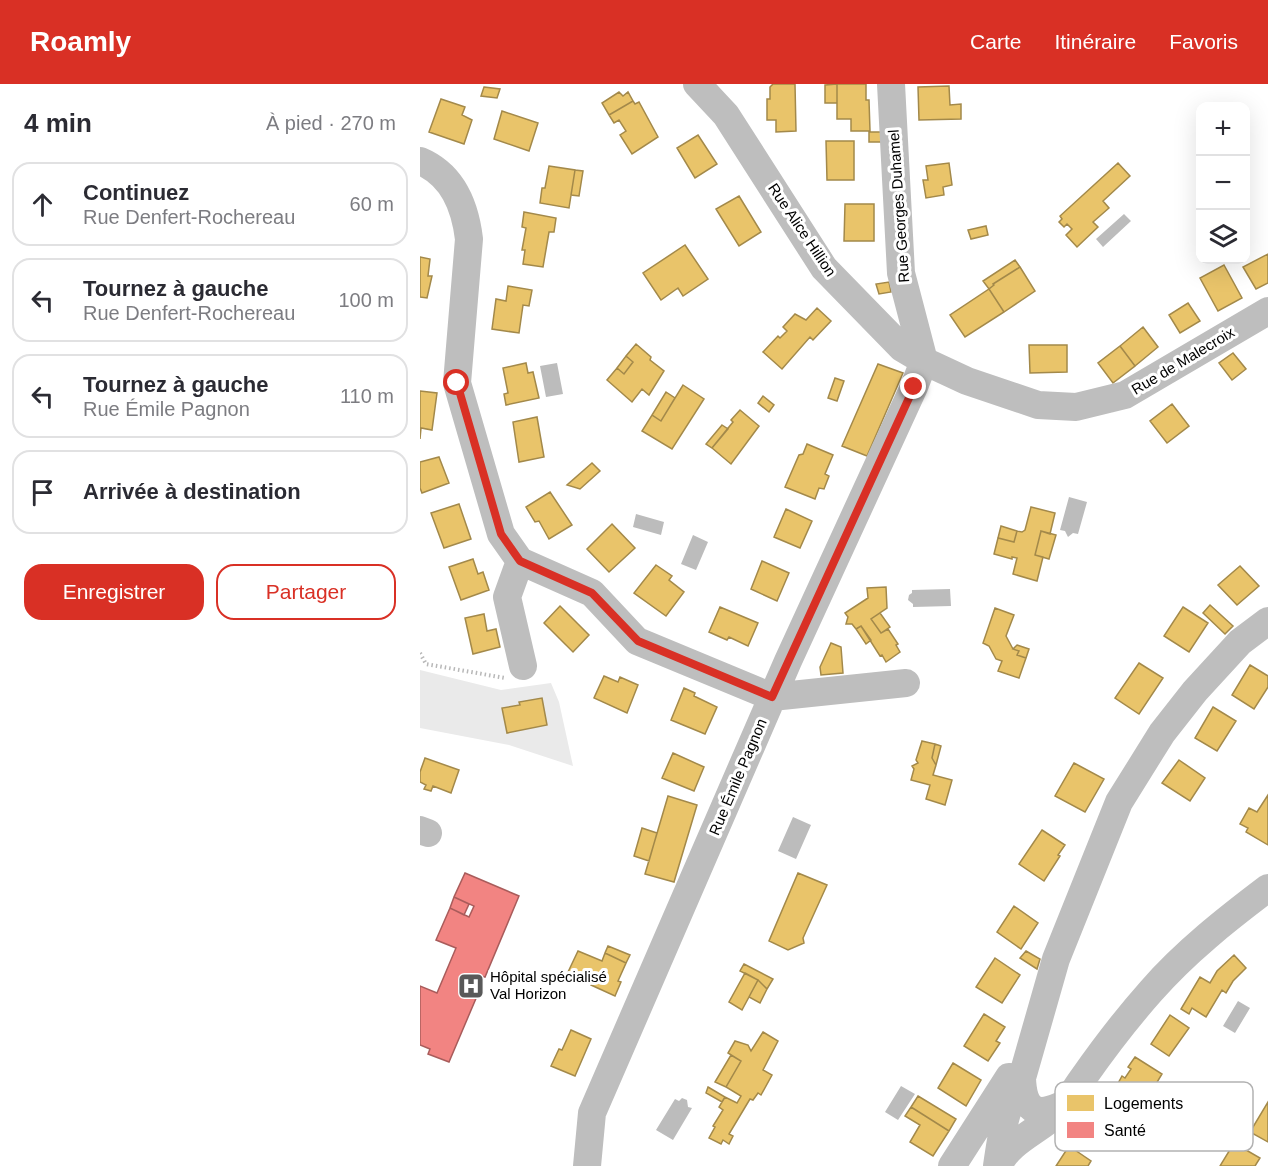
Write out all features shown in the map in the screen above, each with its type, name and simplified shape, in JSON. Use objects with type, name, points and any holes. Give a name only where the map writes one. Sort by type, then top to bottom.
[{"type":"street","name":"Rue Alice Hillion","points":[[696,84],[726,115],[824,268],[902,348],[924,361]]},
{"type":"street","name":"Rue Georges Duhamel","points":[[891,84],[901,273],[924,361]]},
{"type":"street","points":[[420,160],[439,173],[452,186],[460,199],[466,218],[469,239],[457,383],[501,534],[520,561],[592,593],[638,641],[772,697],[906,683]]},
{"type":"street","name":"Rue de Malecroix","points":[[924,361],[967,381],[1038,405],[1076,407],[1125,395],[1268,311]]},
{"type":"street","name":"Rue Émile Pagnon","points":[[587,1166],[592,1113],[772,697],[924,361]]},
{"type":"street","points":[[513,673],[507,597],[520,561]]},
{"type":"street","points":[[998,1166],[1000,1144],[1013,1092],[1022,1078],[1056,958],[1119,802],[1162,733],[1195,691],[1240,642],[1268,621]]},
{"type":"street","points":[[1081,1082],[1151,991],[1194,948],[1234,913],[1268,888]]},
{"type":"street","points":[[952,1166],[1009,1077],[1022,1078]]},
{"type":"street","points":[[1022,1078],[1023,1093],[1031,1109],[1039,1112],[1055,1108]]},
{"type":"street","points":[[998,1166],[1007,1152],[1055,1114]]},
{"type":"path","points":[[420,653],[426,664],[513,673]]},
{"type":"shaded area","points":[[1124,214],[1131,221],[1103,247],[1096,239]]},
{"type":"shaded area","points":[[557,363],[563,394],[546,397],[540,366]]},
{"type":"shaded area","points":[[1069,497],[1087,502],[1078,534],[1073,533],[1068,537],[1065,531],[1060,530]]},
{"type":"shaded area","points":[[636,514],[664,522],[661,535],[633,527]]},
{"type":"shaded area","points":[[693,535],[708,542],[696,570],[681,564]]},
{"type":"shaded area","points":[[950,589],[951,606],[913,607],[908,600],[912,590]]},
{"type":"shaded area","points":[[420,670],[501,690],[551,683],[559,702],[573,766],[509,745],[420,728]]},
{"type":"shaded area","points":[[793,817],[811,825],[796,859],[778,851]]},
{"type":"shaded area","points":[[1238,1001],[1250,1008],[1235,1033],[1223,1026]]},
{"type":"shaded area","points":[[901,1086],[915,1094],[898,1120],[885,1112]]},
{"type":"shaded area","points":[[682,1098],[687,1100],[688,1107],[692,1108],[673,1140],[656,1130],[675,1099],[679,1101]]},
{"type":"building: Logements","points":[[773,84],[795,84],[796,131],[776,132],[776,120],[767,120],[767,99],[770,99],[770,87]]},
{"type":"building: Logements","points":[[837,84],[866,84],[870,131],[851,131],[851,119],[837,119]]},
{"type":"building: Logements","points":[[837,84],[837,103],[825,103],[825,85]]},
{"type":"building: Logements","points":[[949,86],[950,105],[961,104],[961,119],[919,120],[918,87]]},
{"type":"building: Logements","points":[[484,87],[500,89],[497,98],[481,96]]},
{"type":"building: Logements","points":[[619,92],[623,96],[628,92],[633,101],[609,115],[602,103]]},
{"type":"building: Logements","points":[[441,99],[465,107],[462,115],[472,120],[464,144],[429,132]]},
{"type":"building: Logements","points":[[633,101],[635,104],[639,102],[658,137],[632,154],[620,135],[626,131],[619,120],[614,123],[609,115]]},
{"type":"building: Logements","points":[[502,111],[538,123],[529,151],[494,139]]},
{"type":"building: Logements","points":[[869,132],[883,132],[883,142],[869,142]]},
{"type":"building: Logements","points":[[698,135],[717,164],[695,178],[677,148]]},
{"type":"building: Logements","points":[[826,141],[854,141],[854,180],[827,180]]},
{"type":"building: Logements","points":[[949,163],[952,185],[943,187],[944,195],[926,198],[923,180],[928,180],[926,166]]},
{"type":"building: Logements","points":[[1118,163],[1130,176],[1103,201],[1109,208],[1093,222],[1098,227],[1077,247],[1066,235],[1072,229],[1067,224],[1064,227],[1059,222],[1062,219],[1060,216]]},
{"type":"building: Logements","points":[[549,166],[575,170],[569,208],[540,203]]},
{"type":"building: Logements","points":[[575,170],[583,171],[579,196],[571,195]]},
{"type":"building: Logements","points":[[739,196],[761,232],[739,246],[716,209]]},
{"type":"building: Logements","points":[[845,204],[874,204],[874,241],[844,241]]},
{"type":"building: Logements","points":[[524,212],[556,218],[554,232],[549,232],[543,267],[523,264],[525,250],[522,250],[526,228],[522,227]]},
{"type":"building: Logements","points":[[986,226],[988,235],[971,239],[968,230]]},
{"type":"building: Logements","points":[[685,245],[708,279],[683,296],[678,288],[661,300],[643,273]]},
{"type":"building: Logements","points":[[1268,254],[1268,283],[1256,289],[1243,267]]},
{"type":"building: Logements","points":[[420,257],[430,259],[428,276],[432,276],[427,298],[420,297]]},
{"type":"building: Logements","points":[[1015,260],[1020,267],[989,289],[983,281]]},
{"type":"building: Logements","points":[[1224,265],[1242,298],[1218,311],[1200,278]]},
{"type":"building: Logements","points":[[1020,267],[1035,291],[1004,312],[989,289]]},
{"type":"building: Logements","points":[[889,282],[891,292],[879,294],[876,284]]},
{"type":"building: Logements","points":[[508,286],[532,290],[529,306],[523,305],[519,333],[492,329],[496,299],[506,301]]},
{"type":"building: Logements","points":[[989,289],[1004,312],[965,337],[950,315]]},
{"type":"building: Logements","points":[[1188,303],[1200,321],[1180,333],[1169,315]]},
{"type":"building: Logements","points":[[817,308],[831,321],[813,340],[810,337],[782,369],[763,352],[778,336],[780,338],[787,331],[783,327],[795,314],[806,320]]},
{"type":"building: Logements","points":[[1143,327],[1158,347],[1135,366],[1120,346]]},
{"type":"building: Logements","points":[[636,344],[664,371],[649,395],[642,389],[632,402],[607,380],[617,368],[624,374],[633,362],[626,356]]},
{"type":"building: Logements","points":[[1029,345],[1067,345],[1067,372],[1030,373]]},
{"type":"building: Logements","points":[[1120,346],[1135,366],[1113,383],[1098,363]]},
{"type":"building: Logements","points":[[1233,353],[1246,369],[1232,380],[1219,363]]},
{"type":"building: Logements","points":[[626,356],[633,362],[624,374],[617,368]]},
{"type":"building: Logements","points":[[526,363],[528,373],[533,372],[539,398],[506,405],[504,394],[508,393],[503,368]]},
{"type":"building: Logements","points":[[878,364],[903,373],[867,456],[842,446]]},
{"type":"building: Logements","points":[[835,378],[844,381],[837,401],[828,398]]},
{"type":"building: Logements","points":[[683,385],[704,399],[672,449],[642,431],[652,415],[661,421]]},
{"type":"building: Logements","points":[[420,391],[437,393],[432,430],[421,428],[420,439]]},
{"type":"building: Logements","points":[[666,392],[675,398],[661,421],[652,415]]},
{"type":"building: Logements","points":[[763,396],[774,405],[769,412],[758,403]]},
{"type":"building: Logements","points":[[1172,404],[1189,426],[1167,443],[1150,421]]},
{"type":"building: Logements","points":[[740,410],[759,426],[731,464],[712,448]]},
{"type":"building: Logements","points":[[537,417],[544,457],[519,462],[513,422]]},
{"type":"building: Logements","points":[[722,425],[728,429],[712,448],[706,444]]},
{"type":"building: Logements","points":[[807,444],[833,455],[825,474],[829,476],[824,489],[819,488],[815,499],[785,487],[799,455],[803,454]]},
{"type":"building: Logements","points":[[439,457],[449,483],[422,493],[420,462]]},
{"type":"building: Logements","points":[[592,463],[600,471],[580,489],[567,485]]},
{"type":"building: Logements","points":[[550,492],[572,525],[549,539],[539,521],[535,522],[526,507]]},
{"type":"building: Logements","points":[[459,504],[471,539],[444,548],[431,513]]},
{"type":"building: Logements","points":[[1031,507],[1055,513],[1050,534],[1041,531],[1035,555],[1043,557],[1037,581],[1013,574],[1017,558],[1012,557],[1012,559],[994,554],[998,538],[1014,542],[1017,531],[1025,530]]},
{"type":"building: Logements","points":[[786,509],[812,521],[800,548],[774,537]]},
{"type":"building: Logements","points":[[612,524],[635,548],[609,572],[587,549]]},
{"type":"building: Logements","points":[[1001,526],[1017,531],[1014,542],[998,538]]},
{"type":"building: Logements","points":[[1041,531],[1056,535],[1049,559],[1035,555]]},
{"type":"building: Logements","points":[[473,559],[478,574],[483,572],[489,590],[461,600],[449,567]]},
{"type":"building: Logements","points":[[762,561],[789,573],[777,601],[751,589]]},
{"type":"building: Logements","points":[[656,565],[672,576],[669,580],[684,592],[666,616],[634,593]]},
{"type":"building: Logements","points":[[1240,566],[1259,586],[1237,605],[1218,585]]},
{"type":"building: Logements","points":[[886,587],[887,608],[871,619],[881,633],[888,629],[898,644],[896,645],[900,652],[886,662],[861,626],[856,629],[852,624],[846,624],[848,617],[845,613],[868,598],[867,588]]},
{"type":"building: Logements","points":[[1210,605],[1233,626],[1225,634],[1203,613]]},
{"type":"building: Logements","points":[[560,606],[589,635],[573,652],[544,623]]},
{"type":"building: Logements","points":[[720,607],[758,623],[748,646],[729,637],[727,640],[709,632]]},
{"type":"building: Logements","points":[[1183,607],[1208,623],[1189,652],[1164,636]]},
{"type":"building: Logements","points":[[995,608],[1014,615],[1006,636],[1013,649],[1019,651],[1017,655],[1026,658],[1019,678],[998,671],[1002,661],[996,659],[989,646],[983,643]]},
{"type":"building: Logements","points":[[880,613],[890,627],[881,633],[871,619]]},
{"type":"building: Logements","points":[[484,614],[487,631],[496,629],[500,647],[473,654],[465,618]]},
{"type":"building: Logements","points":[[861,626],[871,640],[866,644],[856,629]]},
{"type":"building: Logements","points":[[831,643],[841,647],[843,673],[821,675],[820,667]]},
{"type":"building: Logements","points":[[1017,645],[1029,649],[1026,658],[1017,655],[1019,651],[1013,649]]},
{"type":"building: Logements","points":[[1139,663],[1163,678],[1139,714],[1115,698]]},
{"type":"building: Logements","points":[[1250,665],[1268,676],[1268,687],[1254,709],[1232,695]]},
{"type":"building: Logements","points":[[604,676],[618,682],[620,677],[638,685],[627,713],[594,698]]},
{"type":"building: Logements","points":[[684,688],[695,693],[694,696],[717,707],[705,734],[671,720]]},
{"type":"building: Logements","points":[[542,698],[547,725],[507,733],[502,708]]},
{"type":"building: Logements","points":[[1213,707],[1236,721],[1217,751],[1195,738]]},
{"type":"building: Logements","points":[[922,741],[935,744],[932,758],[936,765],[933,775],[952,780],[945,805],[926,799],[930,785],[911,780],[914,769],[912,766],[918,763],[916,760]]},
{"type":"building: Logements","points":[[935,744],[941,746],[936,765],[932,758]]},
{"type":"building: Logements","points":[[673,753],[704,767],[694,791],[662,778]]},
{"type":"building: Logements","points":[[425,758],[459,770],[451,793],[433,786],[431,791],[424,789],[426,785],[420,782],[420,772]]},
{"type":"building: Logements","points":[[1179,760],[1205,778],[1190,801],[1162,783]]},
{"type":"building: Logements","points":[[1074,763],[1104,779],[1085,812],[1055,796]]},
{"type":"building: Logements","points":[[1268,795],[1268,845],[1246,832],[1248,828],[1240,824],[1249,808],[1257,812]]},
{"type":"building: Logements","points":[[668,796],[697,805],[674,882],[645,874]]},
{"type":"building: Logements","points":[[642,828],[657,833],[649,861],[634,856]]},
{"type":"building: Logements","points":[[1042,830],[1065,845],[1044,881],[1019,864]]},
{"type":"building: Logements","points":[[798,873],[827,885],[803,938],[804,943],[788,950],[769,941]]},
{"type":"building: Logements","points":[[1014,906],[1038,923],[1021,949],[997,932]]},
{"type":"building: Logements","points":[[608,946],[630,955],[626,963],[605,953]]},
{"type":"building: Logements","points":[[578,951],[602,961],[605,953],[626,963],[618,981],[621,982],[615,996],[591,985],[592,982],[568,972]]},
{"type":"building: Logements","points":[[1026,951],[1040,959],[1037,969],[1020,958]]},
{"type":"building: Logements","points":[[1234,955],[1246,968],[1233,981],[1226,993],[1222,990],[1206,1017],[1192,1008],[1189,1014],[1181,1009],[1200,977],[1210,983],[1217,971]]},
{"type":"building: Logements","points":[[995,958],[1020,975],[1002,1003],[976,987]]},
{"type":"building: Logements","points":[[744,964],[773,979],[767,989],[758,980],[740,971]]},
{"type":"building: Logements","points":[[745,973],[758,980],[742,1010],[729,1002]]},
{"type":"building: Logements","points":[[758,980],[767,989],[760,1003],[749,997]]},
{"type":"building: Logements","points":[[984,1014],[1005,1027],[996,1041],[1000,1043],[988,1061],[964,1046]]},
{"type":"building: Logements","points":[[1170,1015],[1189,1028],[1169,1056],[1151,1044]]},
{"type":"building: Logements","points":[[571,1030],[591,1039],[575,1076],[551,1066],[559,1049],[562,1050]]},
{"type":"building: Logements","points":[[763,1032],[778,1041],[763,1070],[772,1075],[761,1095],[758,1093],[753,1100],[750,1099],[729,1134],[733,1136],[729,1144],[723,1140],[721,1144],[709,1138],[723,1110],[719,1107],[725,1097],[737,1103],[741,1096],[726,1087],[741,1061],[728,1053],[735,1041],[748,1045],[751,1051]]},
{"type":"building: Logements","points":[[731,1055],[741,1061],[726,1087],[715,1082]]},
{"type":"building: Logements","points":[[1135,1057],[1162,1074],[1157,1082],[1119,1082],[1122,1076],[1125,1078],[1131,1069],[1128,1067]]},
{"type":"building: Logements","points":[[953,1063],[981,1080],[966,1106],[938,1088]]},
{"type":"building: Logements","points":[[708,1087],[725,1097],[722,1102],[706,1093]]},
{"type":"building: Logements","points":[[918,1096],[956,1119],[949,1131],[911,1107]]},
{"type":"building: Logements","points":[[1268,1102],[1268,1142],[1253,1134],[1253,1127]]},
{"type":"building: Logements","points":[[911,1107],[949,1131],[933,1156],[910,1142],[920,1125],[905,1116]]},
{"type":"building: Logements","points":[[1066,1151],[1076,1151],[1091,1161],[1088,1166],[1056,1166]]},
{"type":"building: Logements","points":[[1229,1151],[1248,1151],[1260,1158],[1255,1166],[1220,1166]]},
{"type":"building: Santé","points":[[465,873],[519,896],[485,977],[481,976],[475,988],[480,989],[449,1062],[428,1054],[430,1049],[420,1045],[420,986],[437,993],[456,948],[436,940],[450,908],[469,917],[474,906],[454,897]]},
{"type":"building: Santé","points":[[454,897],[469,904],[464,915],[450,908]]},
{"type":"place","name":"Hôpital spécialisé Val Horizon","points":[[471,986]]},
{"type":"route","points":[[457,383],[501,534],[520,561],[592,593],[638,641],[772,697],[914,387]]}]
